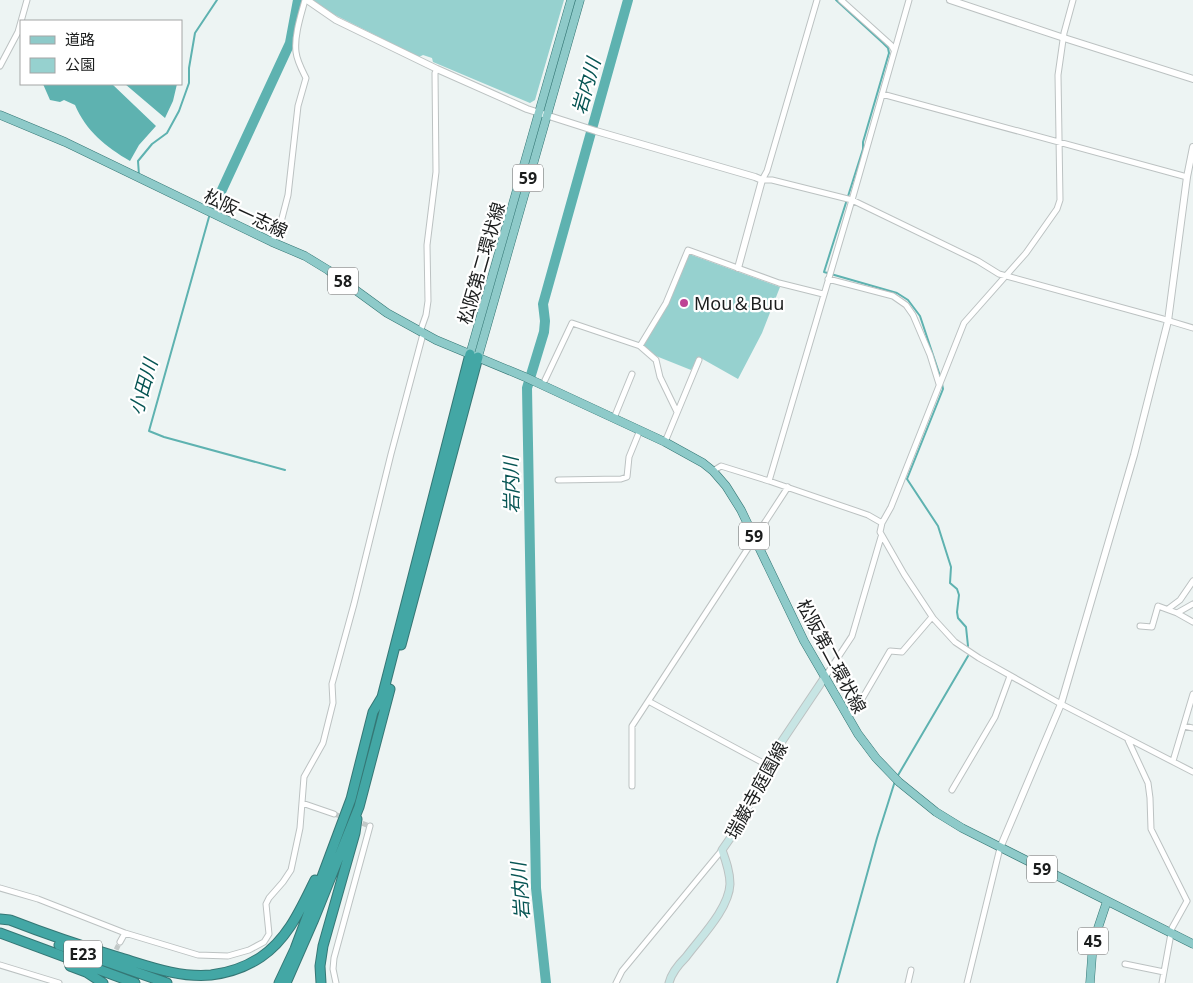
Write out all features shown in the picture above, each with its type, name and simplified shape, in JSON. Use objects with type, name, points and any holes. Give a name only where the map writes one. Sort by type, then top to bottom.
[{"type":"highway","points":[[286,983],[314,919],[358,807],[474,355]]},
{"type":"highway","points":[[279,983],[294,949],[351,799],[373,712],[382,697],[474,355]]},
{"type":"highway","points":[[321,983],[320,966],[323,946],[355,833],[358,807]]},
{"type":"highway","points":[[0,920],[10,920],[70,942],[167,971],[189,974],[220,973],[245,966],[262,957],[275,945],[286,933],[299,912],[327,861]]},
{"type":"highway","name":"E23","points":[[0,920],[83,954],[167,983]]},
{"type":"highway","name":"E23","points":[[0,933],[135,983]]},
{"type":"highway","points":[[0,938],[86,972],[103,983]]},
{"type":"main road","name":"松阪第二環状線","points":[[543,114],[571,0]]},
{"type":"main road","name":"松阪第二環状線","points":[[580,0],[543,114],[474,355],[526,377],[665,442],[713,471],[736,501],[804,641],[847,717],[870,751],[892,776],[942,816],[1000,848],[1193,944]]},
{"type":"main road","name":"松阪一志線","points":[[0,115],[65,142],[272,242],[305,256],[387,313],[422,333],[474,355]]},
{"type":"main road","name":"瑞巌寺庭園線","points":[[668,983],[681,962],[715,920],[725,902],[730,886],[729,872],[722,850],[738,827],[767,765],[825,678]]},
{"type":"main road","name":"45","points":[[1090,983],[1092,943],[1107,901]]},
{"type":"street","points":[[21,20],[27,0]]},
{"type":"street","points":[[272,242],[281,222],[288,195],[298,106],[306,78],[296,52],[296,42],[306,0],[336,20],[436,69],[543,114],[762,180],[772,180],[851,200],[978,261],[999,274],[1193,328]]},
{"type":"street","points":[[738,268],[762,180],[768,171],[817,0]]},
{"type":"street","points":[[842,0],[891,45],[894,50]]},
{"type":"street","points":[[769,481],[909,0]]},
{"type":"street","points":[[950,0],[1193,78]]},
{"type":"street","points":[[825,678],[852,636],[881,537],[882,523],[891,507],[964,323],[1026,253],[1058,209],[1060,200],[1058,74],[1072,0]]},
{"type":"street","points":[[0,66],[20,25]]},
{"type":"street","points":[[0,888],[38,899],[125,933],[198,955],[220,957],[249,950],[264,942],[269,934],[266,904],[291,870],[300,828],[304,777],[323,742],[333,704],[332,684],[335,669],[350,622],[427,310],[427,245],[436,172],[436,69]]},
{"type":"street","points":[[882,94],[1187,177]]},
{"type":"street","points":[[967,983],[1000,848],[1061,704],[1093,589],[1134,455],[1168,321],[1187,177],[1193,147]]},
{"type":"street","points":[[640,346],[666,303],[688,250],[779,283],[823,294]]},
{"type":"street","points":[[829,275],[893,296],[906,305],[913,315],[941,382]]},
{"type":"street","points":[[545,380],[572,323],[640,346],[656,360],[660,377],[677,412]]},
{"type":"street","points":[[665,442],[700,360]]},
{"type":"street","points":[[614,418],[632,374]]},
{"type":"street","points":[[558,480],[621,479],[628,477],[629,457],[640,430]]},
{"type":"street","points":[[713,471],[721,466],[868,515],[882,523]]},
{"type":"street","points":[[632,786],[632,726],[650,702],[788,487]]},
{"type":"street","points":[[881,537],[932,617],[955,642],[978,658],[1061,704],[1193,772]]},
{"type":"street","points":[[1168,609],[1180,600],[1193,581]]},
{"type":"street","points":[[1177,613],[1193,604]]},
{"type":"street","points":[[1140,626],[1152,627],[1158,606],[1177,613],[1193,622]]},
{"type":"street","points":[[847,717],[855,711],[890,651],[902,652],[932,617]]},
{"type":"street","points":[[952,790],[995,717],[1010,676]]},
{"type":"street","points":[[1173,761],[1193,694]]},
{"type":"street","points":[[650,702],[767,765]]},
{"type":"street","points":[[1184,726],[1193,728]]},
{"type":"street","points":[[1128,740],[1148,783],[1151,829],[1190,900],[1172,928],[1162,983]]},
{"type":"street","points":[[302,803],[334,814]]},
{"type":"street","points":[[336,983],[333,969],[334,958],[370,826]]},
{"type":"street","points":[[616,983],[622,972],[722,850]]},
{"type":"street","points":[[120,942],[125,933]]},
{"type":"street","points":[[1125,964],[1164,972]]},
{"type":"street","points":[[0,965],[59,983]]},
{"type":"street","points":[[908,983],[912,970]]},
{"type":"green space","points":[[313,0],[564,0],[535,100],[530,103],[433,62],[432,58],[423,55],[419,57],[333,14]]},
{"type":"green space","points":[[689,254],[780,287],[762,333],[738,379],[699,357],[691,370],[656,356],[644,348],[644,343]]},
{"type":"shaded area","points":[[43,85],[113,85],[156,126],[139,145],[130,161],[98,138],[85,123],[75,105],[64,100],[60,102],[50,100]]},
{"type":"shaded area","points":[[126,85],[177,85],[173,101],[165,118]]},
{"type":"waterway","points":[[139,175],[138,161],[152,144],[167,133],[179,111],[189,83],[189,68],[195,33],[217,0]]},
{"type":"waterway","name":"小田川","points":[[214,207],[290,43],[298,0]]},
{"type":"waterway","name":"岩内川","points":[[546,983],[536,888],[527,388],[544,332],[543,304],[628,0]]},
{"type":"waterway","points":[[836,0],[883,43],[888,48],[889,53],[863,142],[863,149],[824,272],[897,293],[908,300],[920,316],[941,379]]},
{"type":"waterway","name":"小田川","points":[[209,217],[149,431],[164,437],[285,470]]},
{"type":"waterway","points":[[942,384],[943,389],[907,479],[938,526],[951,567],[950,583],[957,589],[959,595],[958,618],[966,627],[968,646]]},
{"type":"waterway","points":[[897,777],[968,656]]},
{"type":"waterway","points":[[837,983],[877,838],[895,781]]},
{"type":"tunnel","points":[[334,814],[370,826]]},
{"type":"tunnel","points":[[99,983],[120,942]]},
{"type":"place","name":"Mou＆Buu","points":[[684,303]]}]
